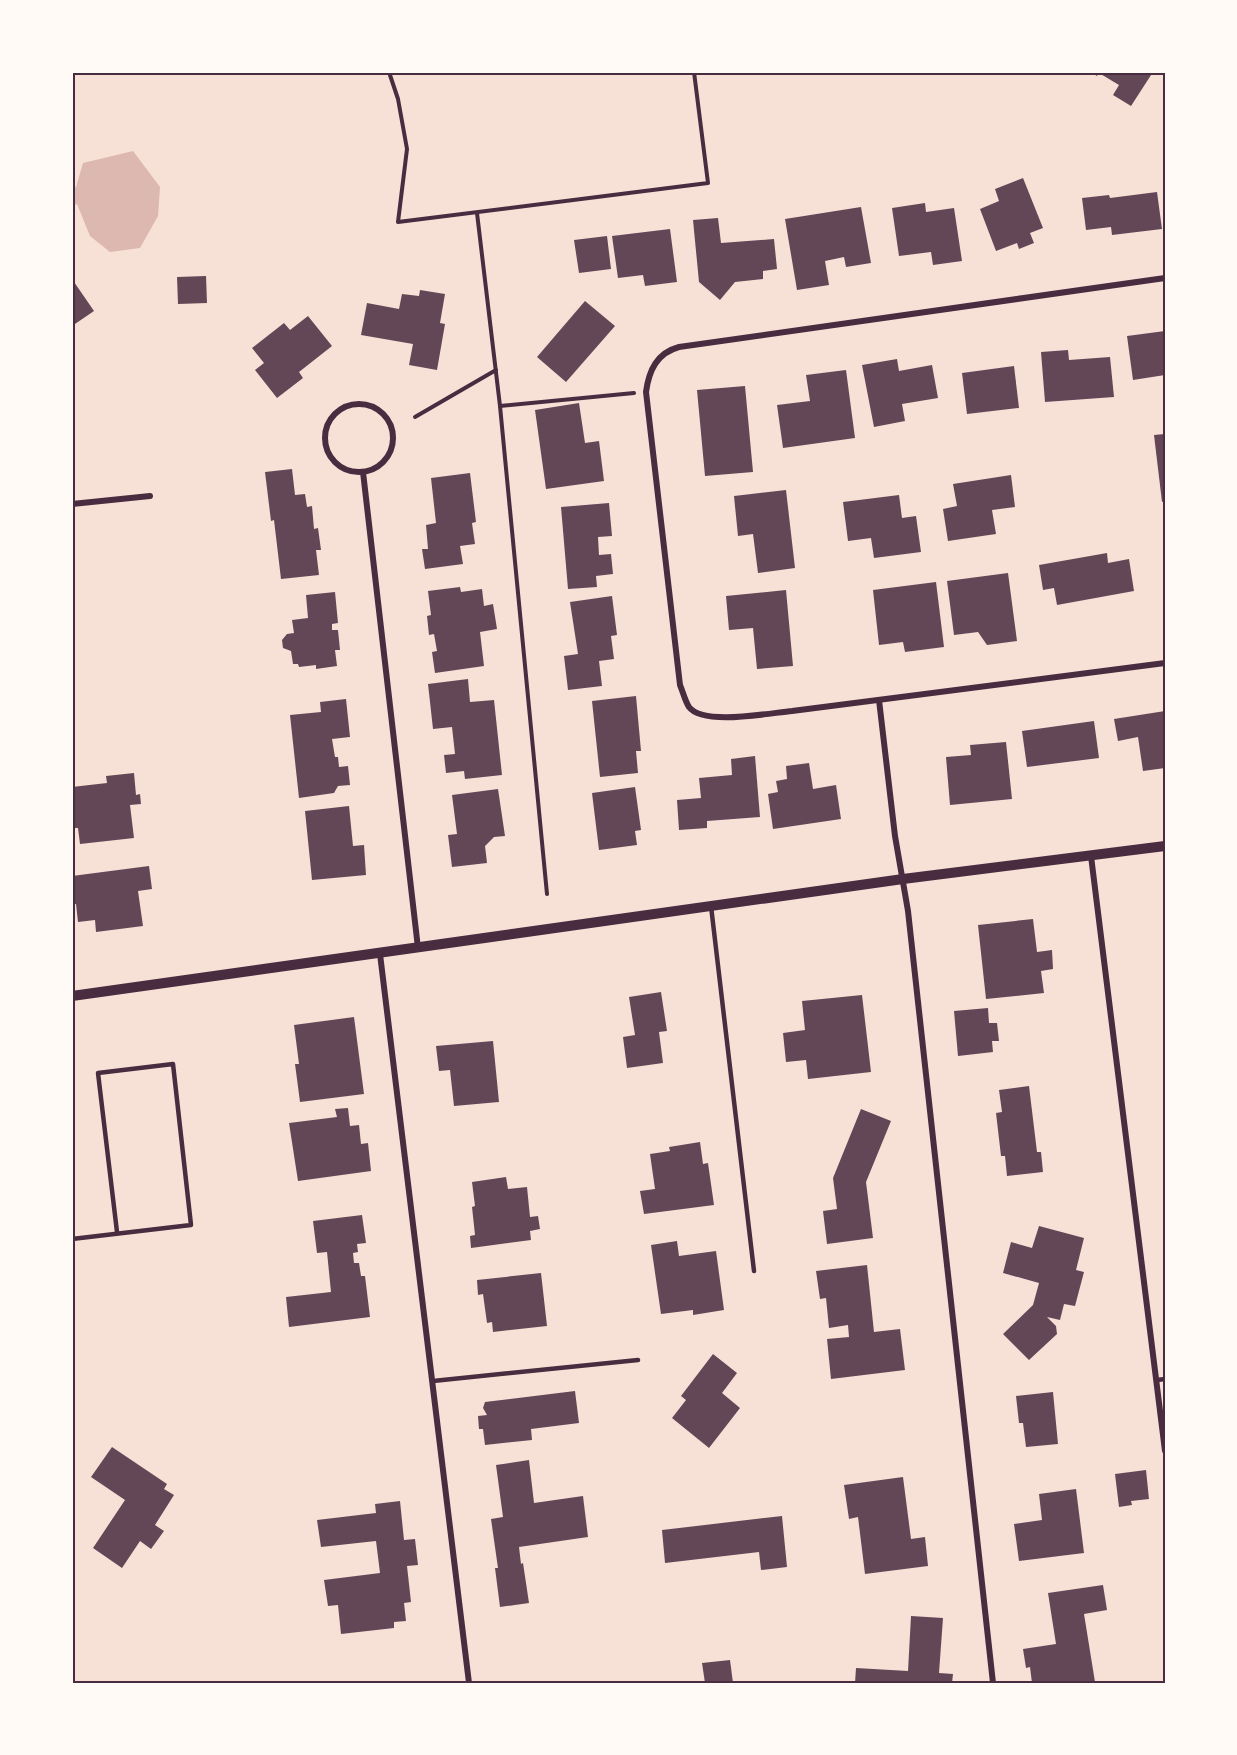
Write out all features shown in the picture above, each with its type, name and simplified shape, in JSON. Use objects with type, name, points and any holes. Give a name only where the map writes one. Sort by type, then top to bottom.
[{"type":"street","points":[[1165,278],[679,347],[668,350],[659,357],[648,380],[646,392],[680,684],[690,708],[699,714],[711,718],[730,718],[1165,663]]},
{"type":"street","points":[[365,404],[375,408],[390,423],[393,445],[389,455],[373,470],[363,472],[352,472],[333,462],[324,442],[329,421],[335,412],[344,406],[365,404]]},
{"type":"street","points":[[363,472],[418,948]]},
{"type":"street","points":[[72,504],[150,496]]},
{"type":"street","points":[[879,700],[894,836],[909,923],[993,1683]]},
{"type":"street","points":[[72,996],[903,879],[1165,846]]},
{"type":"street","points":[[1092,855],[1165,1451]]},
{"type":"street","points":[[380,954],[469,1683]]},
{"type":"lane","points":[[711,906],[754,1272]]},
{"type":"lane","points":[[72,1239],[191,1225],[172,1064],[98,1073],[117,1232]]},
{"type":"lane","points":[[433,1381],[638,1360]]},
{"type":"lane","points":[[1157,1380],[1165,1379]]},
{"type":"path","points":[[388,72],[398,99],[407,149],[398,222],[708,183],[694,72]]},
{"type":"path","points":[[477,213],[500,406],[547,894]]},
{"type":"path","points":[[415,417],[496,370]]},
{"type":"path","points":[[500,406],[646,392]]},
{"type":"shaded area","points":[[133,151],[160,187],[158,216],[140,248],[110,252],[90,236],[77,204],[72,206],[72,189],[76,187],[83,163]]},
{"type":"building","points":[[1090,72],[1153,72],[1131,106],[1113,95],[1119,85],[1099,73],[1097,76]]},
{"type":"building","points":[[1023,178],[1043,228],[1030,233],[1034,243],[1019,249],[1017,243],[996,251],[980,209],[999,201],[995,189]]},
{"type":"building","points":[[1157,192],[1162,229],[1112,235],[1111,227],[1086,230],[1082,198],[1109,195],[1110,198]]},
{"type":"building","points":[[925,203],[926,212],[954,208],[962,261],[933,265],[931,252],[899,256],[892,208]]},
{"type":"building","points":[[861,207],[871,263],[846,267],[844,257],[825,261],[829,285],[797,290],[785,219]]},
{"type":"building","points":[[718,218],[721,243],[774,239],[777,269],[763,271],[763,279],[735,282],[720,300],[699,282],[693,220]]},
{"type":"building","points":[[670,229],[677,282],[645,286],[643,275],[618,278],[612,236]]},
{"type":"building","points":[[607,236],[611,269],[579,273],[574,240]]},
{"type":"building","points":[[206,276],[207,303],[178,304],[177,277]]},
{"type":"building","points":[[72,279],[94,311],[72,326]]},
{"type":"building","points":[[420,290],[445,294],[440,323],[445,324],[437,370],[409,365],[413,344],[361,335],[367,303],[399,309],[402,294],[419,296]]},
{"type":"building","points":[[585,301],[615,326],[566,382],[537,357]]},
{"type":"building","points":[[308,316],[332,346],[299,372],[303,378],[277,398],[255,370],[264,363],[252,348],[284,323],[290,330]]},
{"type":"building","points":[[1165,331],[1165,375],[1133,380],[1127,336]]},
{"type":"building","points":[[1068,350],[1069,360],[1110,357],[1114,397],[1045,402],[1041,352]]},
{"type":"building","points":[[897,359],[899,371],[932,365],[938,398],[902,404],[905,421],[874,427],[862,365]]},
{"type":"building","points":[[1014,366],[1019,408],[967,414],[962,373]]},
{"type":"building","points":[[846,370],[855,438],[783,448],[777,405],[810,401],[806,375]]},
{"type":"building","points":[[745,386],[753,472],[705,476],[697,390]]},
{"type":"building","points":[[579,403],[585,443],[599,441],[604,481],[546,489],[535,410]]},
{"type":"building","points":[[1165,434],[1165,501],[1162,502],[1154,435]]},
{"type":"building","points":[[292,469],[295,495],[305,494],[307,507],[312,506],[314,529],[318,528],[321,550],[316,550],[319,575],[281,579],[274,520],[271,521],[265,472]]},
{"type":"building","points":[[470,473],[476,522],[472,523],[475,544],[460,546],[463,564],[425,569],[422,549],[428,549],[426,525],[436,523],[431,478]]},
{"type":"building","points":[[1011,475],[1015,507],[992,510],[996,534],[948,541],[943,509],[957,506],[953,484]]},
{"type":"building","points":[[786,490],[795,568],[758,573],[753,534],[738,536],[734,496]]},
{"type":"building","points":[[899,495],[902,518],[916,516],[921,552],[874,558],[871,538],[848,541],[843,502]]},
{"type":"building","points":[[609,503],[612,536],[598,537],[599,555],[611,554],[613,574],[596,576],[597,587],[568,589],[561,507]]},
{"type":"building","points":[[1107,553],[1108,563],[1129,559],[1134,591],[1057,605],[1054,588],[1043,590],[1039,565]]},
{"type":"building","points":[[1008,573],[1017,641],[987,645],[978,632],[954,635],[947,581]]},
{"type":"building","points":[[936,582],[944,647],[905,652],[903,642],[879,645],[873,590]]},
{"type":"building","points":[[460,587],[461,592],[482,589],[484,606],[493,604],[497,629],[480,632],[484,666],[435,673],[432,652],[437,651],[434,634],[429,635],[427,616],[431,615],[428,591]]},
{"type":"building","points":[[786,590],[793,666],[757,669],[753,628],[729,630],[726,596]]},
{"type":"building","points":[[335,592],[338,623],[332,624],[332,630],[338,630],[340,650],[335,650],[337,666],[316,669],[316,665],[299,667],[298,664],[293,664],[291,651],[283,648],[282,640],[287,634],[294,633],[292,620],[308,618],[306,595]]},
{"type":"building","points":[[612,596],[617,635],[611,636],[614,659],[599,661],[602,686],[568,690],[564,656],[578,654],[570,602]]},
{"type":"building","points":[[468,679],[470,702],[494,700],[502,775],[465,779],[464,771],[446,773],[444,755],[455,754],[452,727],[433,729],[428,684]]},
{"type":"building","points":[[636,696],[641,751],[636,751],[638,773],[600,777],[592,701]]},
{"type":"building","points":[[346,699],[350,737],[332,739],[339,767],[348,766],[350,785],[338,786],[334,793],[299,798],[290,715],[321,712],[320,702]]},
{"type":"building","points":[[1165,711],[1165,768],[1143,771],[1138,737],[1118,741],[1114,719]]},
{"type":"building","points":[[1094,721],[1099,758],[1027,767],[1022,731]]},
{"type":"building","points":[[1006,742],[1012,799],[950,805],[946,757],[971,755],[970,745]]},
{"type":"building","points":[[755,756],[760,817],[707,821],[707,828],[679,830],[677,800],[701,798],[699,778],[732,775],[731,759]]},
{"type":"building","points":[[809,763],[813,789],[836,785],[841,819],[773,829],[768,794],[778,792],[776,781],[787,779],[786,766]]},
{"type":"building","points":[[134,773],[136,795],[140,794],[141,804],[130,805],[134,838],[80,844],[78,828],[72,828],[72,787],[107,783],[106,776]]},
{"type":"building","points":[[635,787],[641,830],[635,831],[637,845],[599,850],[592,793]]},
{"type":"building","points":[[498,789],[505,836],[494,837],[485,846],[487,863],[452,867],[448,835],[457,834],[452,795]]},
{"type":"building","points":[[349,806],[353,846],[364,845],[366,875],[312,880],[305,811]]},
{"type":"building","points":[[149,866],[152,889],[138,891],[143,926],[96,932],[95,920],[78,922],[76,904],[72,904],[72,876]]},
{"type":"building","points":[[1033,919],[1037,952],[1052,950],[1053,969],[1041,971],[1044,993],[986,999],[978,925]]},
{"type":"building","points":[[661,992],[667,1031],[659,1032],[663,1063],[627,1068],[623,1037],[635,1035],[629,997]]},
{"type":"building","points":[[862,995],[871,1072],[808,1079],[806,1060],[786,1062],[783,1033],[805,1030],[802,1001]]},
{"type":"building","points":[[988,1008],[989,1023],[997,1023],[999,1041],[992,1041],[993,1052],[958,1056],[954,1011]]},
{"type":"building","points":[[354,1017],[364,1094],[300,1102],[295,1064],[299,1064],[294,1025]]},
{"type":"building","points":[[493,1041],[499,1102],[454,1106],[450,1070],[439,1071],[436,1046]]},
{"type":"building","points":[[1029,1086],[1037,1152],[1041,1152],[1043,1172],[1007,1176],[1005,1156],[1001,1156],[996,1113],[1002,1112],[999,1090]]},
{"type":"building","points":[[348,1108],[350,1126],[359,1125],[361,1144],[368,1143],[371,1171],[298,1181],[289,1123],[337,1117],[335,1109]]},
{"type":"building","points":[[861,1109],[891,1121],[866,1182],[873,1238],[827,1244],[823,1211],[837,1209],[833,1178]]},
{"type":"building","points":[[700,1142],[703,1164],[708,1163],[714,1205],[644,1214],[640,1191],[655,1189],[650,1154],[670,1151],[669,1147]]},
{"type":"building","points":[[506,1177],[508,1189],[527,1187],[530,1217],[538,1216],[540,1229],[530,1231],[531,1240],[471,1248],[470,1236],[475,1235],[472,1182]]},
{"type":"building","points":[[362,1215],[366,1243],[357,1244],[358,1252],[353,1253],[354,1263],[359,1263],[361,1276],[365,1276],[370,1317],[289,1327],[286,1297],[331,1292],[327,1252],[317,1253],[313,1221]]},
{"type":"building","points":[[1039,1226],[1084,1238],[1076,1270],[1084,1272],[1075,1306],[1064,1304],[1060,1320],[1047,1317],[1056,1326],[1057,1334],[1029,1360],[1003,1334],[1033,1305],[1039,1283],[1003,1273],[1011,1242],[1032,1248]]},
{"type":"building","points":[[677,1241],[679,1256],[716,1251],[724,1310],[693,1315],[693,1310],[661,1314],[651,1245]]},
{"type":"building","points":[[867,1265],[874,1332],[900,1329],[905,1370],[831,1379],[827,1339],[849,1337],[848,1325],[829,1328],[826,1298],[820,1299],[816,1271]]},
{"type":"building","points":[[541,1273],[547,1326],[493,1332],[492,1322],[487,1323],[483,1294],[478,1295],[477,1280]]},
{"type":"building","points":[[713,1354],[737,1373],[722,1393],[740,1408],[709,1448],[672,1418],[686,1400],[681,1396]]},
{"type":"building","points":[[575,1391],[579,1423],[531,1429],[532,1440],[485,1445],[483,1429],[479,1429],[478,1416],[487,1415],[483,1408],[485,1402]]},
{"type":"building","points":[[1053,1392],[1058,1444],[1026,1447],[1023,1423],[1019,1423],[1016,1396]]},
{"type":"building","points":[[112,1447],[167,1484],[164,1489],[174,1495],[155,1525],[164,1531],[151,1549],[140,1541],[122,1568],[93,1548],[125,1500],[91,1477]]},
{"type":"building","points":[[529,1460],[534,1503],[583,1496],[588,1537],[519,1547],[529,1603],[500,1607],[495,1568],[498,1568],[491,1519],[503,1517],[496,1465]]},
{"type":"building","points":[[1146,1470],[1149,1499],[1131,1501],[1132,1505],[1119,1507],[1115,1474]]},
{"type":"building","points":[[903,1477],[911,1539],[925,1537],[928,1566],[865,1574],[858,1517],[849,1519],[844,1485]]},
{"type":"building","points":[[1076,1489],[1084,1553],[1019,1561],[1014,1524],[1042,1520],[1039,1494]]},
{"type":"building","points":[[400,1501],[404,1540],[415,1539],[418,1565],[407,1566],[411,1602],[404,1603],[406,1621],[394,1622],[394,1628],[341,1634],[338,1605],[328,1606],[324,1580],[380,1573],[376,1541],[321,1547],[317,1520],[376,1513],[375,1504]]},
{"type":"building","points":[[782,1516],[787,1567],[761,1570],[759,1552],[665,1563],[662,1530]]},
{"type":"building","points":[[1103,1585],[1107,1610],[1084,1614],[1095,1682],[1032,1683],[1030,1667],[1026,1668],[1023,1649],[1056,1644],[1048,1593]]},
{"type":"building","points":[[911,1616],[943,1618],[939,1673],[953,1674],[952,1683],[855,1683],[856,1668],[908,1671]]},
{"type":"building","points":[[730,1660],[733,1683],[705,1683],[702,1663]]}]
